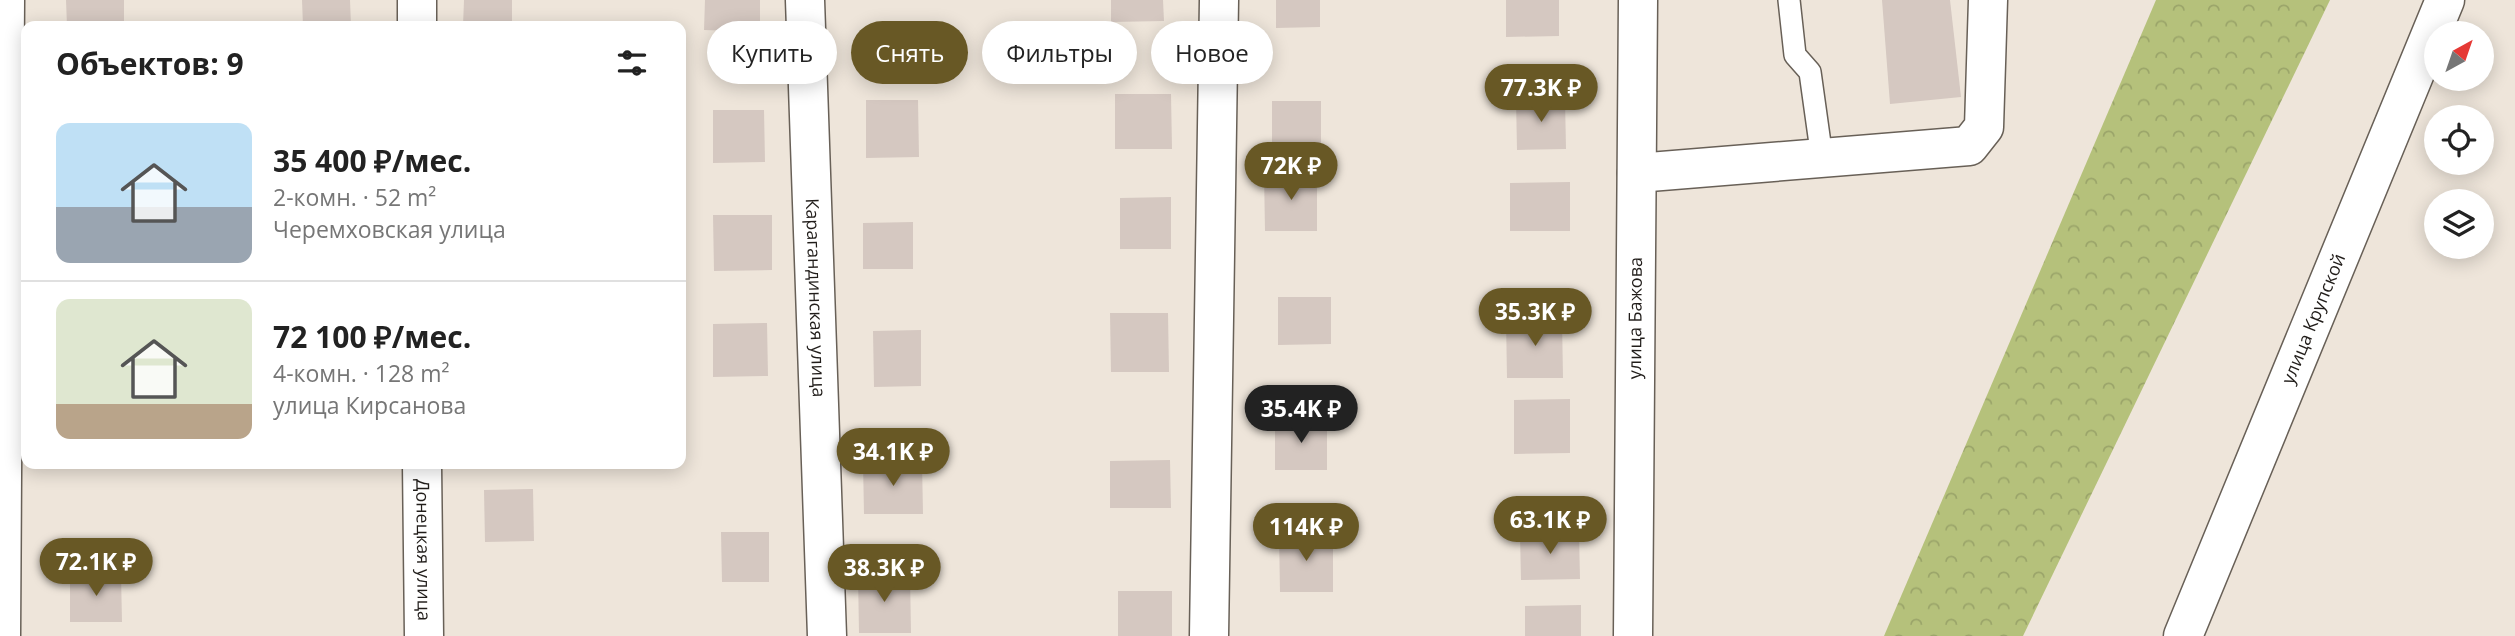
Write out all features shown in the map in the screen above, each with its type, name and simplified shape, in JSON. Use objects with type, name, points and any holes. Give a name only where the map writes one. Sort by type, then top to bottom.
[{"type":"street","points":[[1,636],[5,0]]},
{"type":"street","points":[[417,0],[417,21]]},
{"type":"street","name":"Карагандинская улица","points":[[805,0],[827,636]]},
{"type":"street","points":[[1209,636],[1219,0]]},
{"type":"street","name":"улица Бажова","points":[[1633,636],[1638,0]]},
{"type":"street","points":[[1637,173],[1969,146],[1984,127],[1988,0]]},
{"type":"street","name":"улица Крупской","points":[[2183,636],[2445,0]]},
{"type":"street","name":"Донецкая улица","points":[[422,469],[424,636]]},
{"type":"lane","points":[[1789,0],[1795,55],[1810,72],[1822,158]]},
{"type":"green space","points":[[2156,0],[2330,0],[2023,636],[1884,636]]},
{"type":"building","points":[[66,0],[124,0],[124,21],[67,21]]},
{"type":"building","points":[[302,0],[350,0],[351,21],[303,21]]},
{"type":"building","points":[[464,0],[512,0],[512,21],[463,21]]},
{"type":"building","points":[[705,0],[760,0],[760,21],[707,21],[707,30],[704,30]]},
{"type":"building","points":[[1111,0],[1163,0],[1164,21],[1111,21]]},
{"type":"building","points":[[1276,0],[1320,0],[1320,27],[1276,28]]},
{"type":"building","points":[[1506,0],[1559,0],[1559,36],[1506,37]]},
{"type":"building","points":[[1882,0],[1950,0],[1961,97],[1890,104]]},
{"type":"building","points":[[1115,94],[1171,94],[1172,149],[1115,149]]},
{"type":"building","points":[[1516,99],[1565,99],[1566,149],[1517,150]]},
{"type":"building","points":[[866,100],[918,100],[919,157],[866,158]]},
{"type":"building","points":[[1272,101],[1321,101],[1321,156],[1272,157]]},
{"type":"building","points":[[713,110],[764,110],[765,162],[713,163]]},
{"type":"building","points":[[1264,173],[1317,173],[1317,231],[1265,231]]},
{"type":"building","points":[[1570,182],[1570,231],[1510,231],[1510,183]]},
{"type":"building","points":[[1171,197],[1171,249],[1120,249],[1120,198]]},
{"type":"building","points":[[713,215],[772,215],[772,270],[714,271]]},
{"type":"building","points":[[913,222],[913,269],[863,269],[863,223]]},
{"type":"building","points":[[1278,297],[1331,297],[1331,344],[1278,345]]},
{"type":"building","points":[[1110,313],[1168,313],[1169,372],[1111,372]]},
{"type":"building","points":[[1506,319],[1562,319],[1563,378],[1507,378]]},
{"type":"building","points":[[767,323],[768,376],[713,377],[713,324]]},
{"type":"building","points":[[921,330],[921,386],[874,387],[873,331]]},
{"type":"building","points":[[1570,399],[1570,453],[1514,454],[1514,400]]},
{"type":"building","points":[[1327,420],[1327,470],[1275,470],[1275,421]]},
{"type":"building","points":[[1170,460],[1171,508],[1110,508],[1110,461]]},
{"type":"building","points":[[863,462],[922,462],[923,514],[864,514]]},
{"type":"building","points":[[533,489],[534,541],[485,542],[484,490]]},
{"type":"building","points":[[721,532],[769,532],[769,582],[722,582]]},
{"type":"building","points":[[1333,533],[1333,592],[1280,592],[1279,534]]},
{"type":"building","points":[[1579,533],[1580,579],[1521,580],[1520,534]]},
{"type":"building","points":[[70,574],[121,574],[122,622],[70,622]]},
{"type":"building","points":[[858,575],[910,575],[911,633],[859,633]]},
{"type":"building","points":[[1118,591],[1172,591],[1172,636],[1118,636]]},
{"type":"building","points":[[1581,605],[1581,636],[1525,636],[1525,606]]}]
